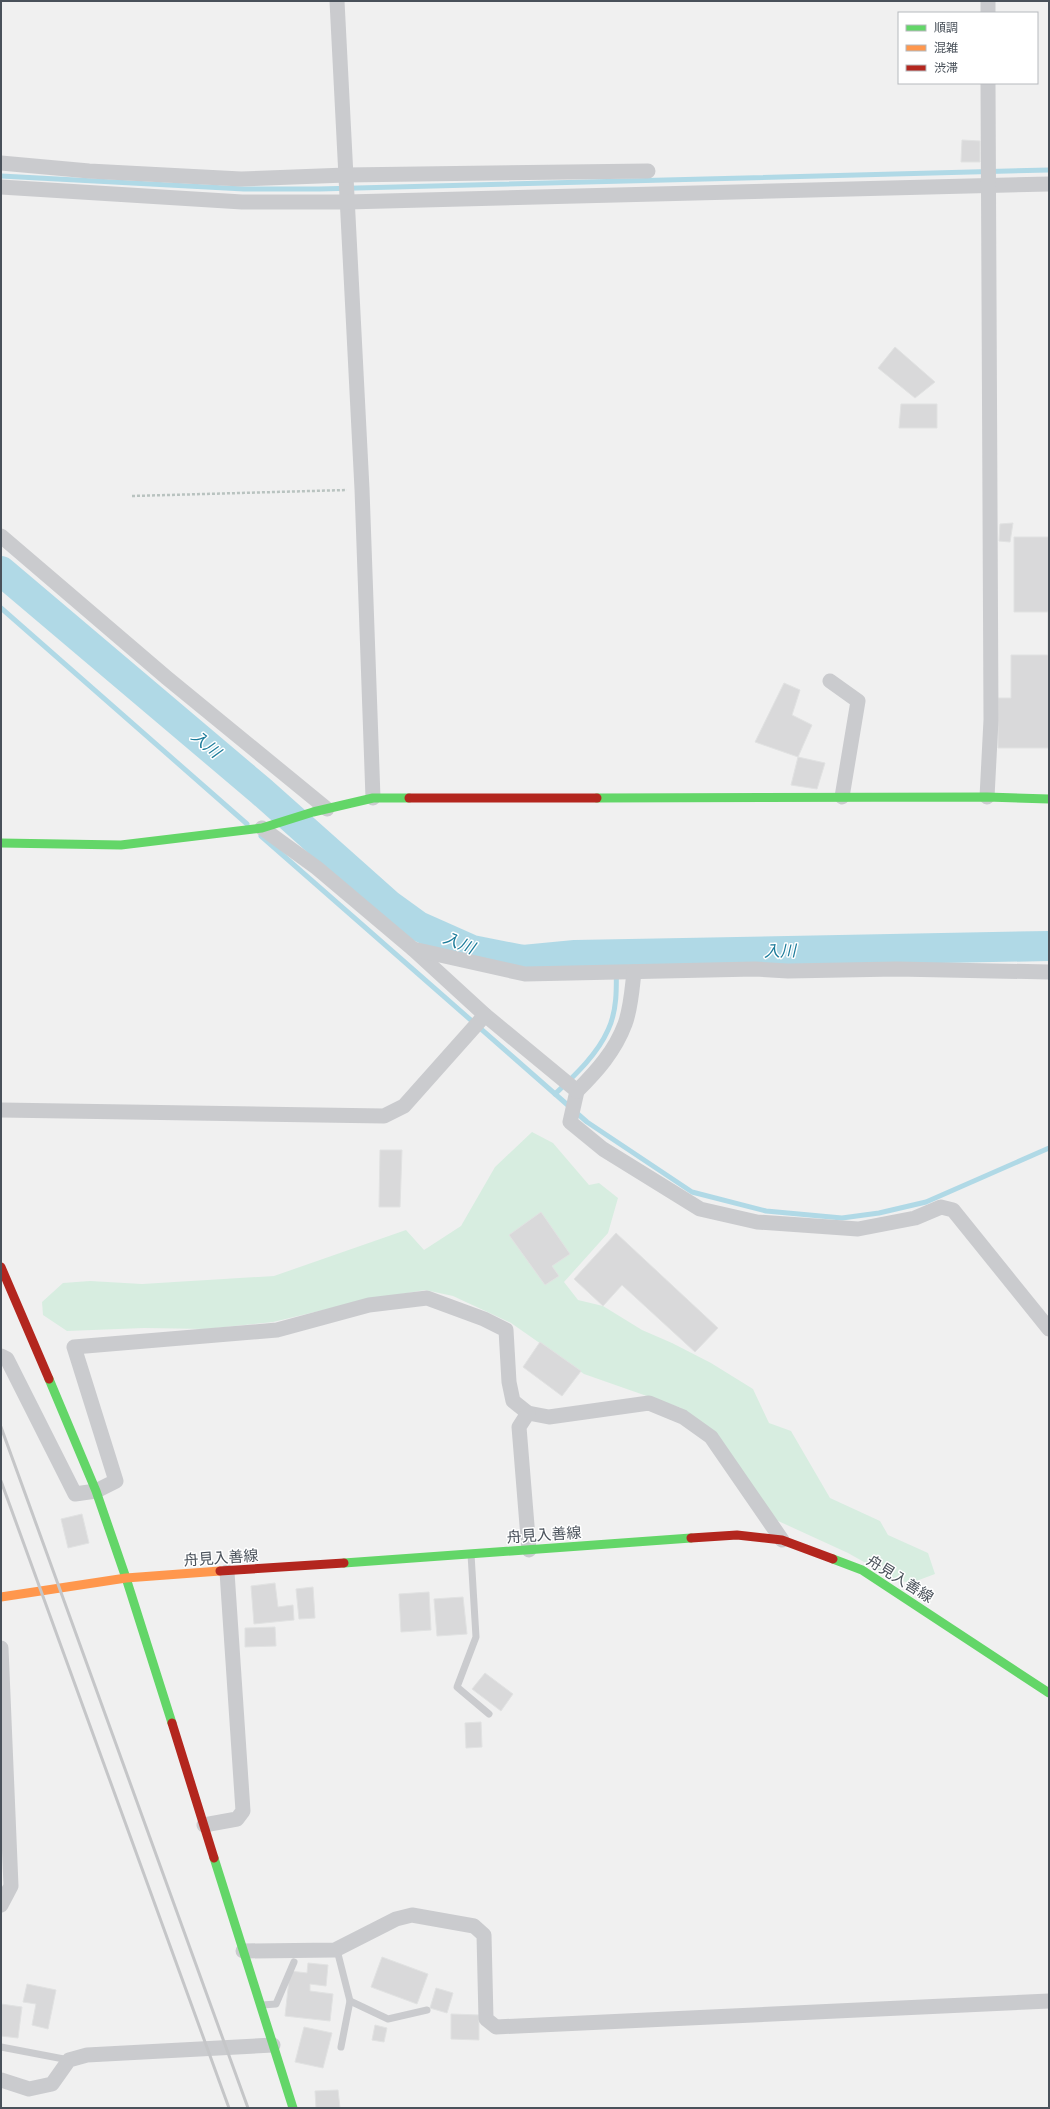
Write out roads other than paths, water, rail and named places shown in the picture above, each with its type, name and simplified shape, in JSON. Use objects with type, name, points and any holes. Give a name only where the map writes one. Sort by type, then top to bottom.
[{"type":"street","points":[[337,1],[362,489],[373,798]]},
{"type":"street","points":[[988,1],[988,12]]},
{"type":"street","points":[[987,797],[991,720],[988,84]]},
{"type":"street","points":[[1,164],[89,171],[240,179],[346,175],[648,171]]},
{"type":"street","points":[[1,187],[242,202],[347,202],[1049,184]]},
{"type":"street","points":[[1,536],[320,810]]},
{"type":"street","points":[[830,680],[858,701],[842,797]]},
{"type":"street","points":[[1,843],[121,845],[268,826],[320,810],[373,798],[1049,798]]},
{"type":"street","points":[[268,826],[413,949],[485,1016],[577,1091]]},
{"type":"street","points":[[413,949],[525,974],[897,969],[1049,972]]},
{"type":"street","points":[[634,972],[626,1023],[615,1047],[599,1069],[577,1091],[570,1122],[604,1148],[700,1209],[757,1222],[858,1229],[915,1218],[941,1207],[954,1210],[1049,1329]]},
{"type":"street","points":[[1,1110],[384,1116],[404,1106],[485,1016]]},
{"type":"street","points":[[1,1267],[96,1491],[126,1578],[293,2108]]},
{"type":"street","points":[[1,1356],[7,1359],[75,1494],[96,1491],[116,1481],[74,1347],[276,1330],[369,1305],[427,1298],[484,1319],[506,1330],[509,1382],[513,1401],[528,1413],[549,1417],[648,1403],[683,1417],[711,1437],[782,1540]]},
{"type":"street","points":[[528,1413],[520,1427],[529,1550]]},
{"type":"street","name":"舟見入善線","points":[[1,1597],[126,1578],[737,1535],[782,1540],[862,1570],[1049,1693]]},
{"type":"street","points":[[204,1825],[236,1820],[243,1811],[227,1572]]},
{"type":"street","points":[[1,1648],[11,1886],[1,1905]]},
{"type":"street","points":[[243,1950],[337,1950],[396,1919],[412,1915],[474,1926],[484,1935],[486,2019],[496,2027],[1049,2001]]},
{"type":"street","points":[[1,2080],[29,2089],[52,2084],[69,2060],[87,2055],[272,2045]]},
{"type":"lane","points":[[472,1554],[476,1638],[457,1687],[489,1714]]},
{"type":"lane","points":[[337,1950],[350,2001],[341,2047]]},
{"type":"lane","points":[[260,2005],[276,2004],[294,1962]]},
{"type":"lane","points":[[350,2001],[388,2019],[427,2010]]},
{"type":"lane","points":[[1,2047],[69,2060]]},
{"type":"waterway","points":[[1,176],[244,189],[319,189],[1049,170]]},
{"type":"waterway","name":"入川","points":[[1,571],[261,791],[389,905],[418,926],[472,950],[523,960],[575,955],[1049,946]]},
{"type":"waterway","points":[[1,608],[247,824]]},
{"type":"waterway","points":[[261,836],[587,1122],[692,1192],[766,1211],[842,1218],[879,1213],[926,1202],[1049,1148]]},
{"type":"waterway","points":[[555,1094],[598,1048],[612,1021],[615,1002],[616,954]]},
{"type":"railway","points":[[1,1427],[248,2108]]},
{"type":"railway","points":[[1,1481],[229,2108]]}]
